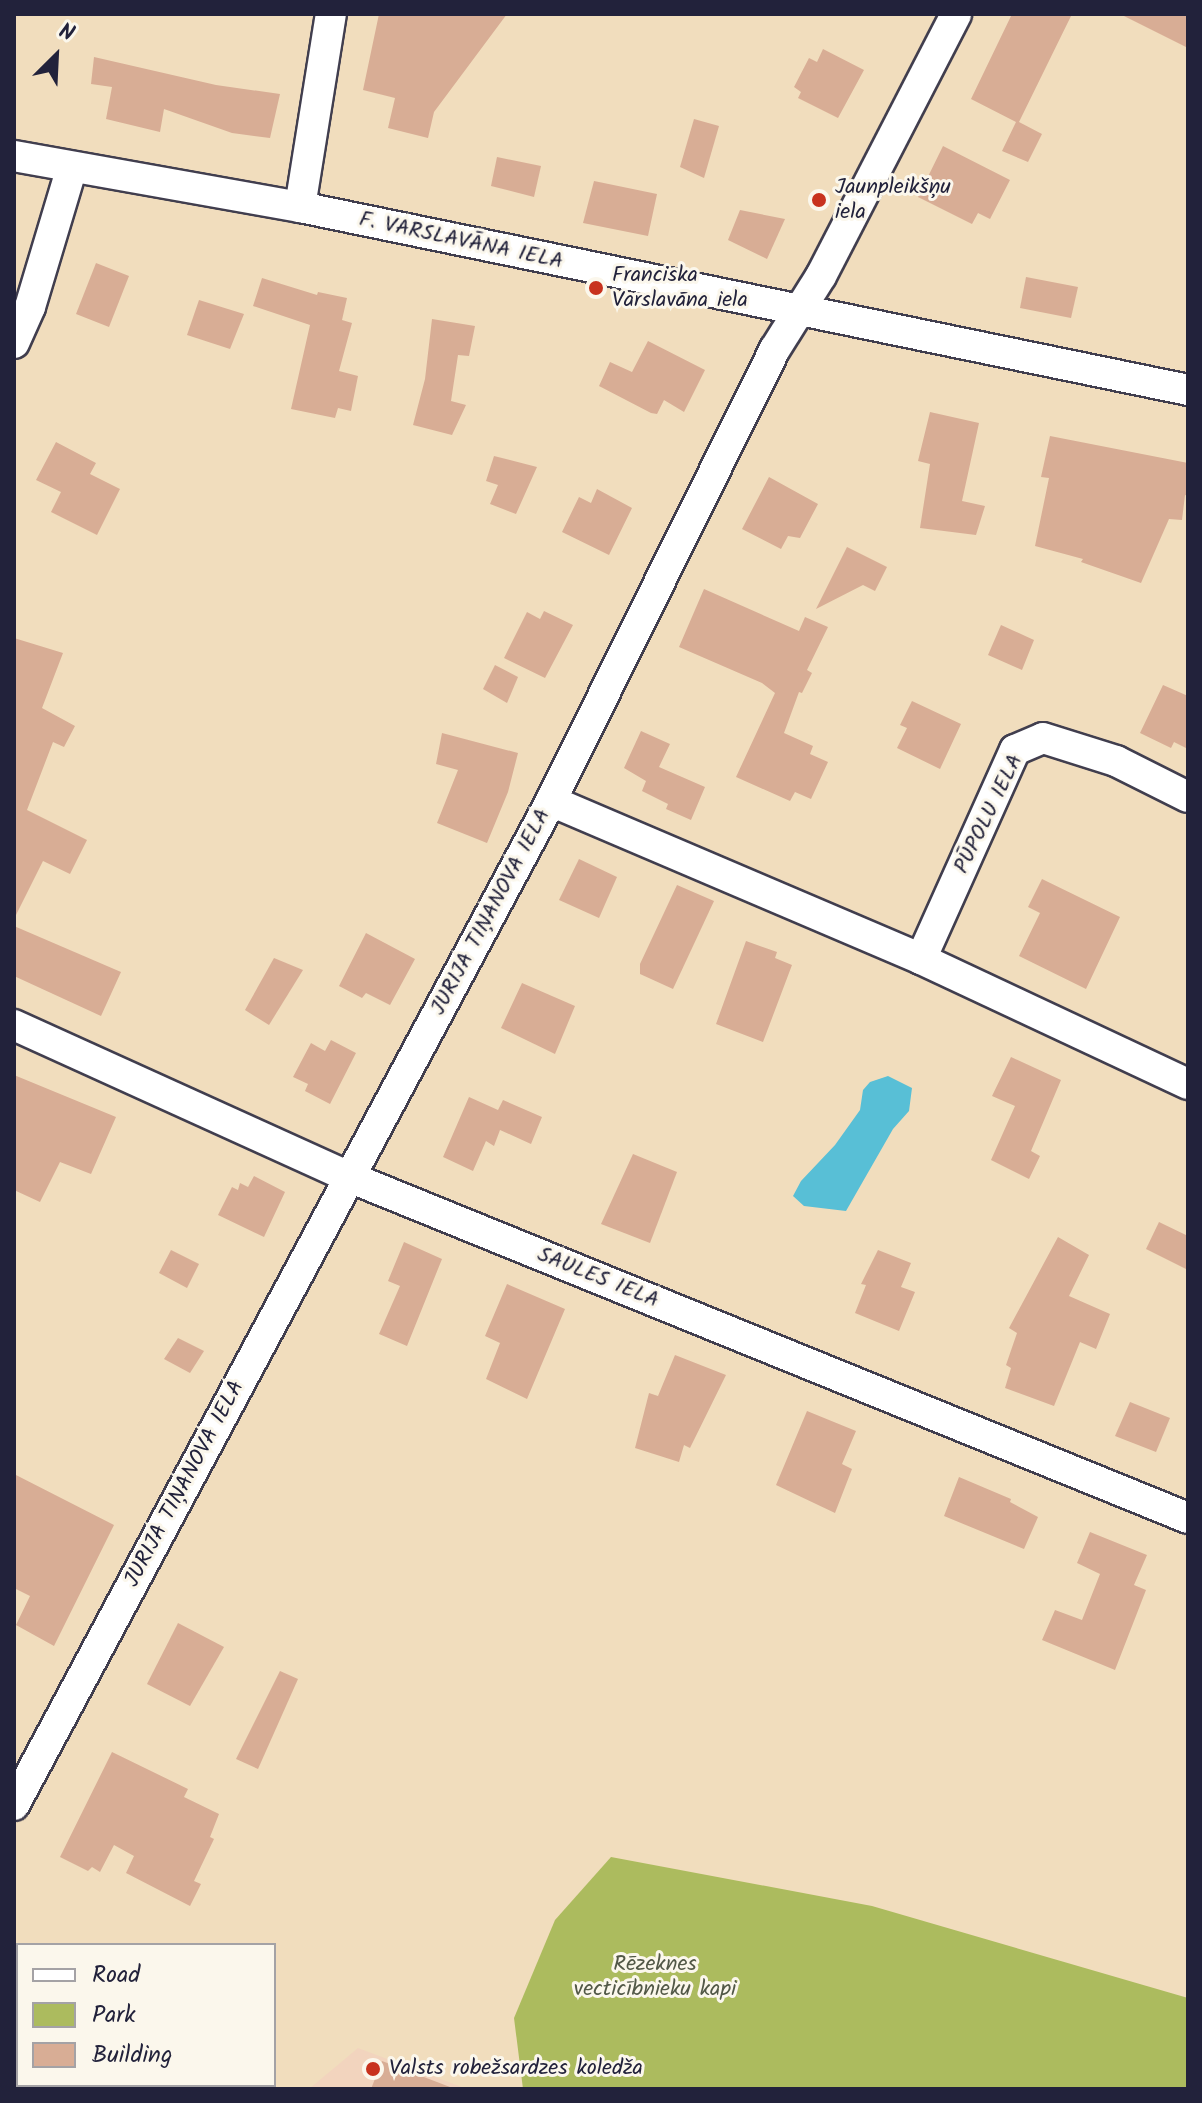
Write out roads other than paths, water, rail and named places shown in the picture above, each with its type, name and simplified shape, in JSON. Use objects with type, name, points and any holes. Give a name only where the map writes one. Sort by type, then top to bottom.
[{"type":"street","points":[[300,207],[331,14]]},
{"type":"street","name":"JURIJA TIŅANOVA IELA","points":[[14,1805],[551,801],[775,349],[800,312],[956,14]]},
{"type":"street","name":"F. VARSLAVĀNA IELA","points":[[14,156],[300,207],[1188,390]]},
{"type":"street","points":[[14,343],[30,307],[72,167]]},
{"type":"street","name":"PŪPOLU IELA","points":[[921,959],[1015,750],[1043,738],[1116,761],[1188,797]]},
{"type":"street","points":[[551,801],[921,959],[1188,1084]]},
{"type":"street","name":"SAULES IELA","points":[[14,1025],[349,1177],[1188,1518]]},
{"type":"water","points":[[888,1076],[912,1088],[909,1111],[893,1129],[846,1211],[804,1206],[793,1196],[801,1181],[835,1145],[860,1110],[863,1090],[870,1082]]},
{"type":"place","name":"Jaunpleikšņu iela","points":[[819,200]]},
{"type":"place","name":"Franciska Varslavāna iela","points":[[596,288]]},
{"type":"place","name":"Valsts robežsardzes koledža","points":[[373,2069]]},
{"type":"park label","name":"Rēzeknes vecticībnieku kapi","points":[[655,1976]]}]
